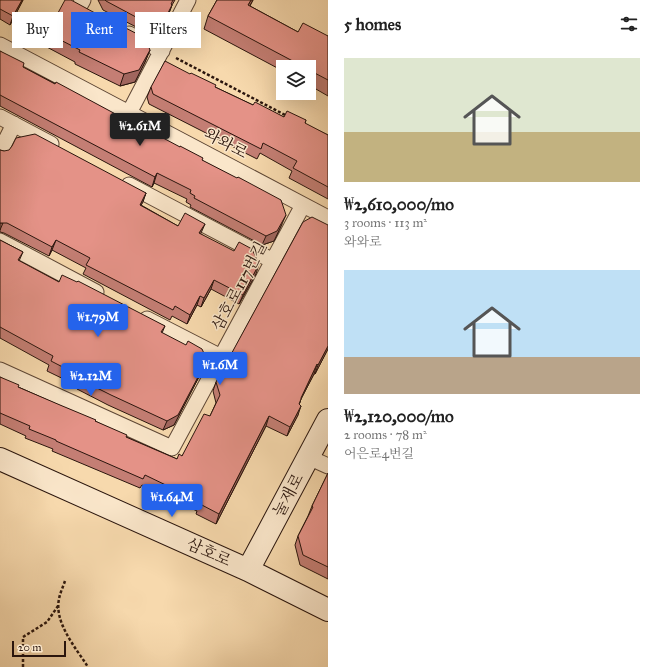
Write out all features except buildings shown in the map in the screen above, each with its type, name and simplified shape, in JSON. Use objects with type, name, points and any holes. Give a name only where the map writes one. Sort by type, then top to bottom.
[{"type":"main road","name":"눌재로","points":[[248,570],[328,420]]},
{"type":"main road","name":"삼호로","points":[[0,460],[248,570],[328,610]]},
{"type":"street","points":[[65,0],[81,4],[91,12]]},
{"type":"street","points":[[129,113],[188,0]]},
{"type":"street","points":[[127,33],[162,51]]},
{"type":"street","name":"와와로","points":[[0,45],[328,218]]},
{"type":"street","points":[[0,117],[63,150]]},
{"type":"street","points":[[0,152],[14,124]]},
{"type":"street","points":[[119,180],[272,261]]},
{"type":"street","name":"삼호로117번길","points":[[0,370],[172,448],[303,205]]},
{"type":"street","points":[[0,242],[110,299]]},
{"type":"street","points":[[138,314],[221,357]]},
{"type":"street","points":[[308,457],[328,466]]},
{"type":"path","points":[[162,51],[293,119]]},
{"type":"path","points":[[65,581],[58,600],[58,613],[63,629],[88,667]]},
{"type":"path","points":[[23,667],[23,637],[47,622],[58,605]]}]
